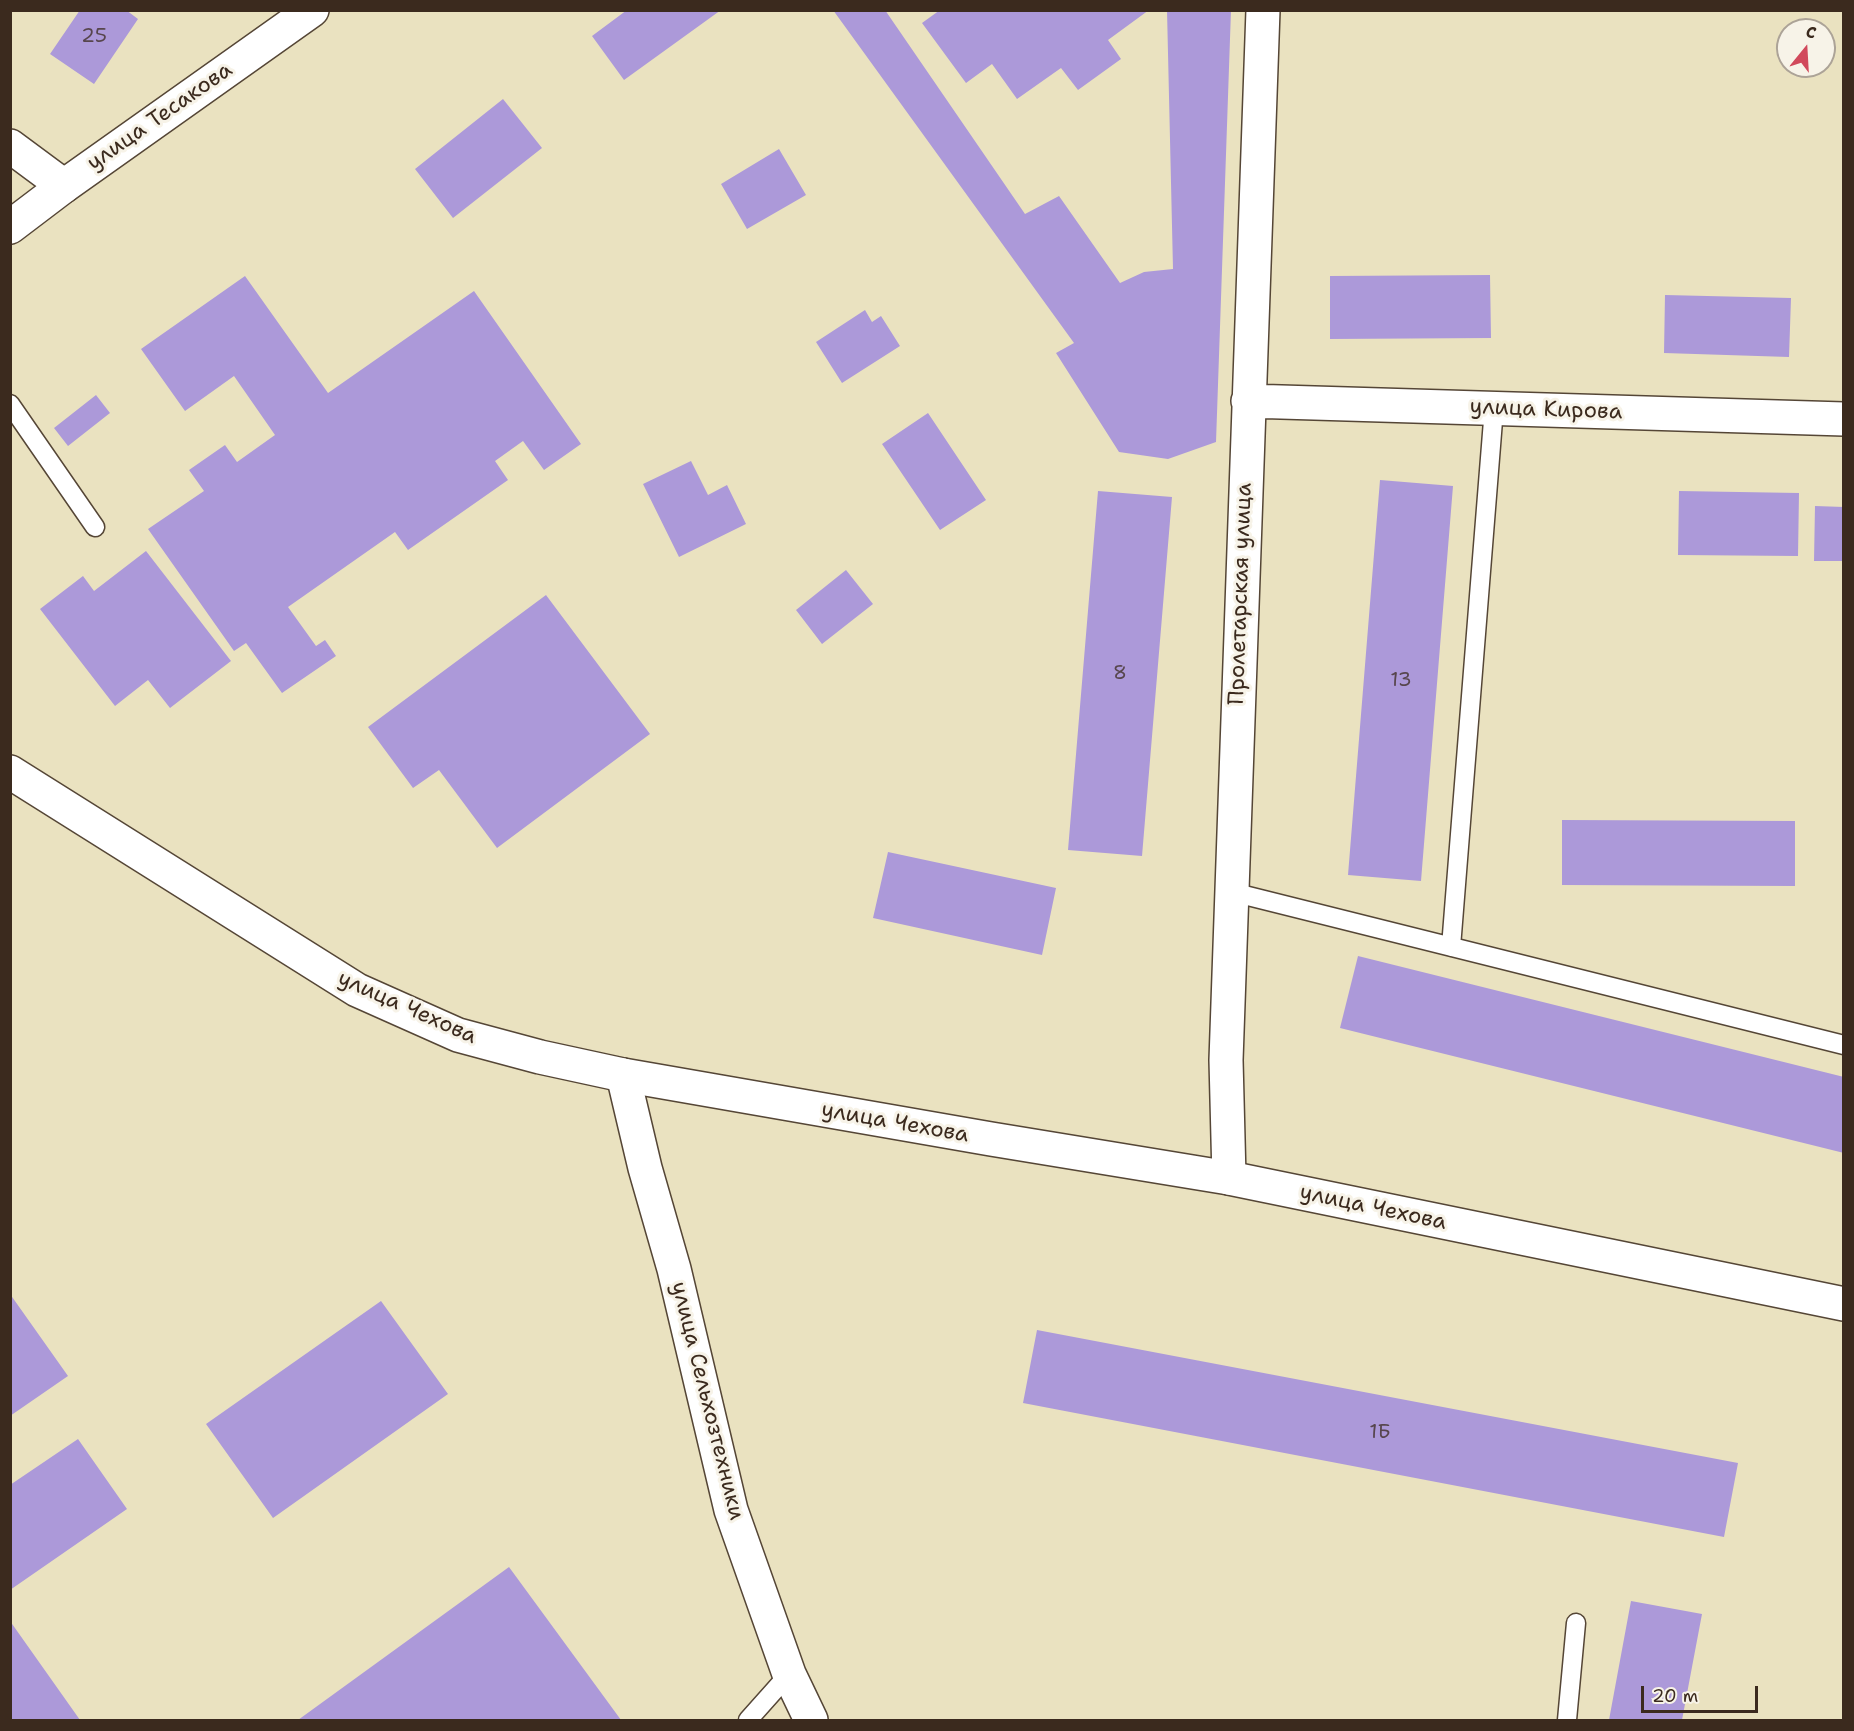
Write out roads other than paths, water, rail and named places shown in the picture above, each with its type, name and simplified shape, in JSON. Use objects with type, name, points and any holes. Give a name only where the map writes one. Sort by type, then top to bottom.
[{"type":"street","name":"улица Тесакова","points":[[10,227],[312,10]]},
{"type":"street","name":"Пролетарская улица","points":[[1229,1178],[1226,1081],[1263,10]]},
{"type":"street","points":[[10,146],[64,186]]},
{"type":"street","name":"улица Кирова","points":[[1248,401],[1844,418]]},
{"type":"street","name":"улица Чехова","points":[[10,772],[357,990],[458,1035],[540,1057],[623,1075],[865,1118],[1229,1178],[1844,1304]]},
{"type":"street","name":"улица Сельхозтехники","points":[[623,1075],[645,1168],[675,1269],[731,1510],[789,1674],[811,1720]]},
{"type":"lane","points":[[10,404],[94,527]]},
{"type":"lane","points":[[1451,947],[1494,408]]},
{"type":"lane","points":[[1232,892],[1844,1045]]},
{"type":"lane","points":[[1567,1720],[1576,1623]]},
{"type":"lane","points":[[748,1720],[789,1674]]}]
